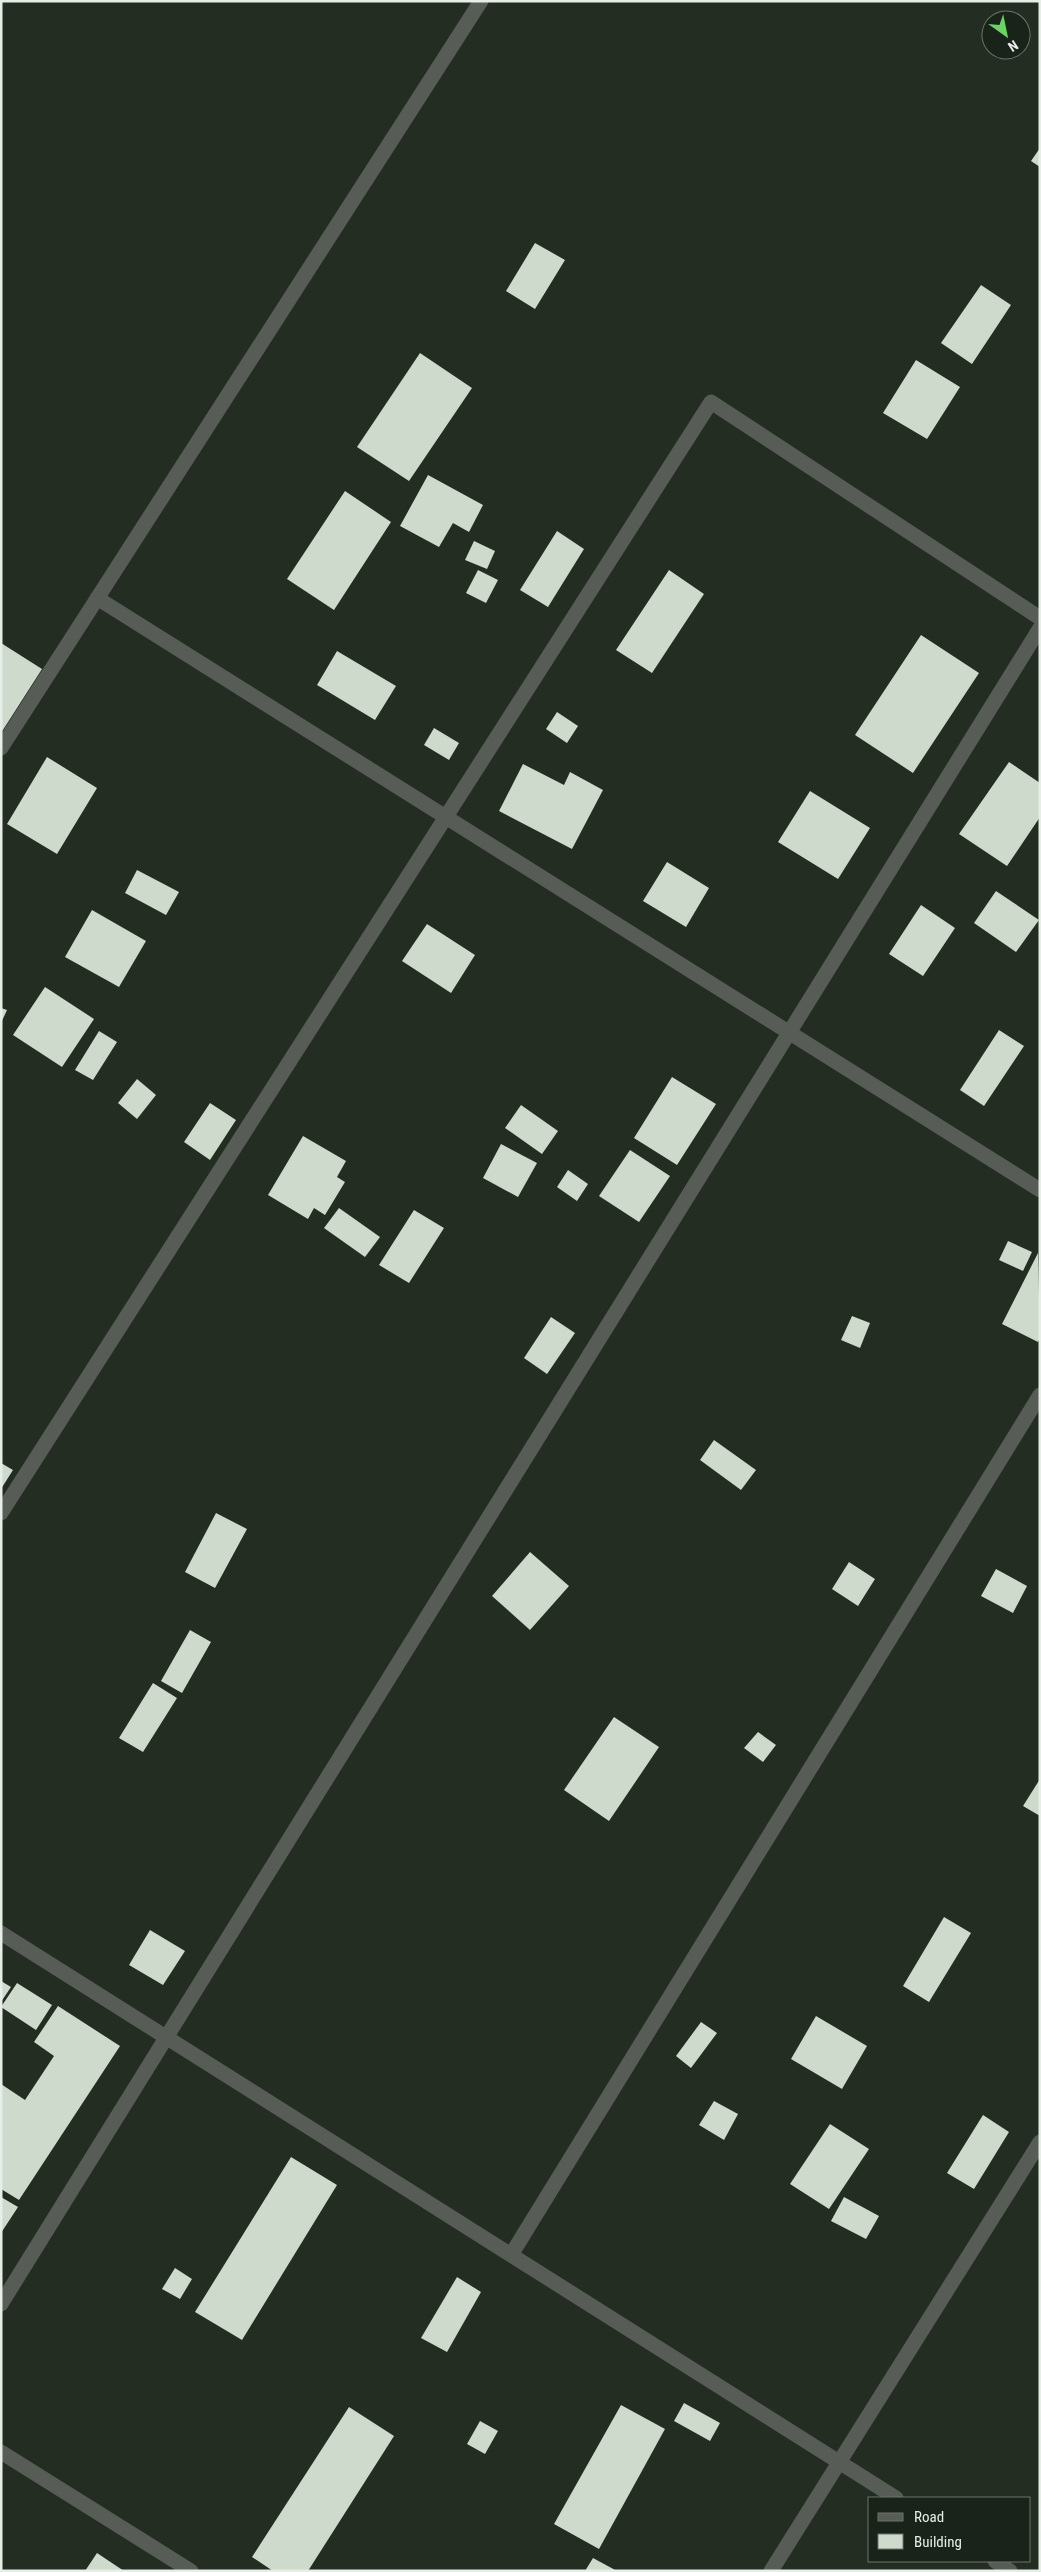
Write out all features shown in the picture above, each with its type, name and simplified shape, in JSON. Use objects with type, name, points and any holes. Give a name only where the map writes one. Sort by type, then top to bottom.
[{"type":"street","points":[[1,748],[481,1]]},
{"type":"street","points":[[1,1513],[712,402],[1040,618]]},
{"type":"street","points":[[97,598],[1040,1190]]},
{"type":"street","points":[[1,2304],[1040,628]]},
{"type":"street","points":[[511,2255],[1040,1395]]},
{"type":"street","points":[[1,1932],[894,2497]]},
{"type":"street","points":[[771,2571],[1040,2142]]},
{"type":"street","points":[[1,2452],[191,2571]]},
{"type":"street","points":[[996,2562],[1010,2571]]},
{"type":"building","points":[[1040,148],[1040,167],[1031,161]]},
{"type":"building","points":[[535,243],[565,260],[535,309],[506,291]]},
{"type":"building","points":[[981,285],[1011,305],[972,364],[941,343]]},
{"type":"building","points":[[420,353],[472,388],[409,481],[357,447]]},
{"type":"building","points":[[916,360],[960,387],[927,439],[883,413]]},
{"type":"building","points":[[428,475],[483,505],[469,532],[453,523],[439,547],[400,526]]},
{"type":"building","points":[[345,491],[391,522],[334,610],[287,579]]},
{"type":"building","points":[[557,531],[584,549],[548,607],[520,590]]},
{"type":"building","points":[[474,541],[495,551],[487,569],[465,560]]},
{"type":"building","points":[[478,570],[498,580],[486,603],[466,593]]},
{"type":"building","points":[[669,570],[704,594],[652,673],[616,650]]},
{"type":"building","points":[[921,635],[979,673],[913,773],[855,735]]},
{"type":"building","points":[[1,643],[42,669],[1,733]]},
{"type":"building","points":[[337,651],[396,686],[375,720],[317,685]]},
{"type":"building","points":[[557,712],[578,726],[567,743],[546,729]]},
{"type":"building","points":[[434,728],[459,743],[449,760],[424,745]]},
{"type":"building","points":[[47,757],[97,788],[57,854],[7,824]]},
{"type":"building","points":[[1009,762],[1040,783],[1040,817],[1007,866],[959,834]]},
{"type":"building","points":[[523,764],[564,785],[570,772],[603,790],[572,849],[499,811]]},
{"type":"building","points":[[810,791],[870,828],[838,879],[778,842]]},
{"type":"building","points":[[667,862],[709,888],[686,927],[643,901]]},
{"type":"building","points":[[137,870],[179,892],[166,915],[125,893]]},
{"type":"building","points":[[996,891],[1039,920],[1016,952],[974,923]]},
{"type":"building","points":[[921,905],[955,928],[923,976],[889,954]]},
{"type":"building","points":[[92,910],[146,941],[119,987],[65,957]]},
{"type":"building","points":[[427,924],[475,955],[451,993],[402,961]]},
{"type":"building","points":[[45,987],[94,1019],[62,1067],[13,1035]]},
{"type":"building","points":[[1,1008],[7,1010],[1,1023]]},
{"type":"building","points":[[999,1030],[1024,1046],[984,1106],[960,1090]]},
{"type":"building","points":[[99,1031],[117,1042],[93,1080],[75,1070]]},
{"type":"building","points":[[672,1077],[716,1104],[677,1165],[634,1138]]},
{"type":"building","points":[[137,1079],[156,1095],[137,1119],[118,1103]]},
{"type":"building","points":[[210,1103],[236,1120],[210,1160],[184,1142]]},
{"type":"building","points":[[521,1105],[558,1131],[542,1154],[505,1128]]},
{"type":"building","points":[[303,1136],[346,1161],[337,1177],[345,1182],[325,1215],[314,1208],[308,1219],[268,1195]]},
{"type":"building","points":[[501,1144],[537,1163],[518,1197],[483,1178]]},
{"type":"building","points":[[630,1150],[670,1176],[639,1222],[599,1196]]},
{"type":"building","points":[[568,1170],[588,1184],[577,1201],[557,1187]]},
{"type":"building","points":[[339,1208],[380,1237],[365,1257],[324,1228]]},
{"type":"building","points":[[414,1210],[444,1228],[409,1283],[379,1265]]},
{"type":"building","points":[[1008,1241],[1032,1252],[1023,1271],[999,1260]]},
{"type":"building","points":[[1038,1253],[1040,1338],[1038,1342],[1002,1324]]},
{"type":"building","points":[[852,1316],[870,1323],[860,1348],[841,1340]]},
{"type":"building","points":[[551,1317],[575,1333],[547,1374],[524,1358]]},
{"type":"building","points":[[714,1440],[756,1470],[741,1490],[700,1460]]},
{"type":"building","points":[[1,1463],[13,1470],[1,1489]]},
{"type":"building","points":[[216,1513],[247,1529],[215,1588],[185,1572]]},
{"type":"building","points":[[530,1552],[569,1586],[530,1630],[492,1596]]},
{"type":"building","points":[[849,1562],[875,1579],[858,1606],[832,1589]]},
{"type":"building","points":[[996,1569],[1027,1586],[1013,1613],[981,1596]]},
{"type":"building","points":[[190,1630],[211,1642],[182,1693],[161,1681]]},
{"type":"building","points":[[153,1683],[177,1698],[143,1752],[119,1738]]},
{"type":"building","points":[[614,1717],[659,1747],[609,1821],[564,1790]]},
{"type":"building","points":[[758,1732],[776,1745],[763,1762],[744,1748]]},
{"type":"building","points":[[1040,1779],[1040,1816],[1023,1806]]},
{"type":"building","points":[[944,1917],[971,1933],[929,2002],[903,1986]]},
{"type":"building","points":[[150,1930],[185,1951],[163,1985],[129,1965]]},
{"type":"building","points":[[1,1981],[11,1987],[1,2002]]},
{"type":"building","points":[[17,1983],[52,2005],[36,2030],[1,2007]]},
{"type":"building","points":[[58,2006],[120,2046],[19,2200],[1,2189],[1,2084],[25,2100],[54,2056],[34,2042]]},
{"type":"building","points":[[816,2016],[867,2046],[842,2089],[791,2059]]},
{"type":"building","points":[[701,2022],[717,2033],[691,2068],[676,2056]]},
{"type":"building","points":[[714,2101],[738,2114],[724,2140],[699,2125]]},
{"type":"building","points":[[983,2115],[1009,2132],[974,2189],[947,2173]]},
{"type":"building","points":[[830,2124],[869,2149],[829,2209],[790,2184]]},
{"type":"building","points":[[291,2157],[337,2185],[242,2340],[195,2312]]},
{"type":"building","points":[[1,2197],[18,2207],[1,2233]]},
{"type":"building","points":[[844,2197],[879,2216],[866,2239],[831,2221]]},
{"type":"building","points":[[175,2268],[192,2279],[180,2299],[162,2289]]},
{"type":"building","points":[[457,2277],[481,2292],[447,2352],[421,2338]]},
{"type":"building","points":[[684,2403],[720,2423],[710,2441],[674,2421]]},
{"type":"building","points":[[621,2405],[665,2429],[599,2549],[554,2524]]},
{"type":"building","points":[[349,2407],[394,2436],[308,2571],[273,2571],[252,2557]]},
{"type":"building","points":[[480,2421],[498,2431],[485,2454],[467,2444]]},
{"type":"building","points":[[97,2553],[124,2571],[85,2571]]},
{"type":"building","points":[[593,2558],[617,2571],[585,2571]]}]
